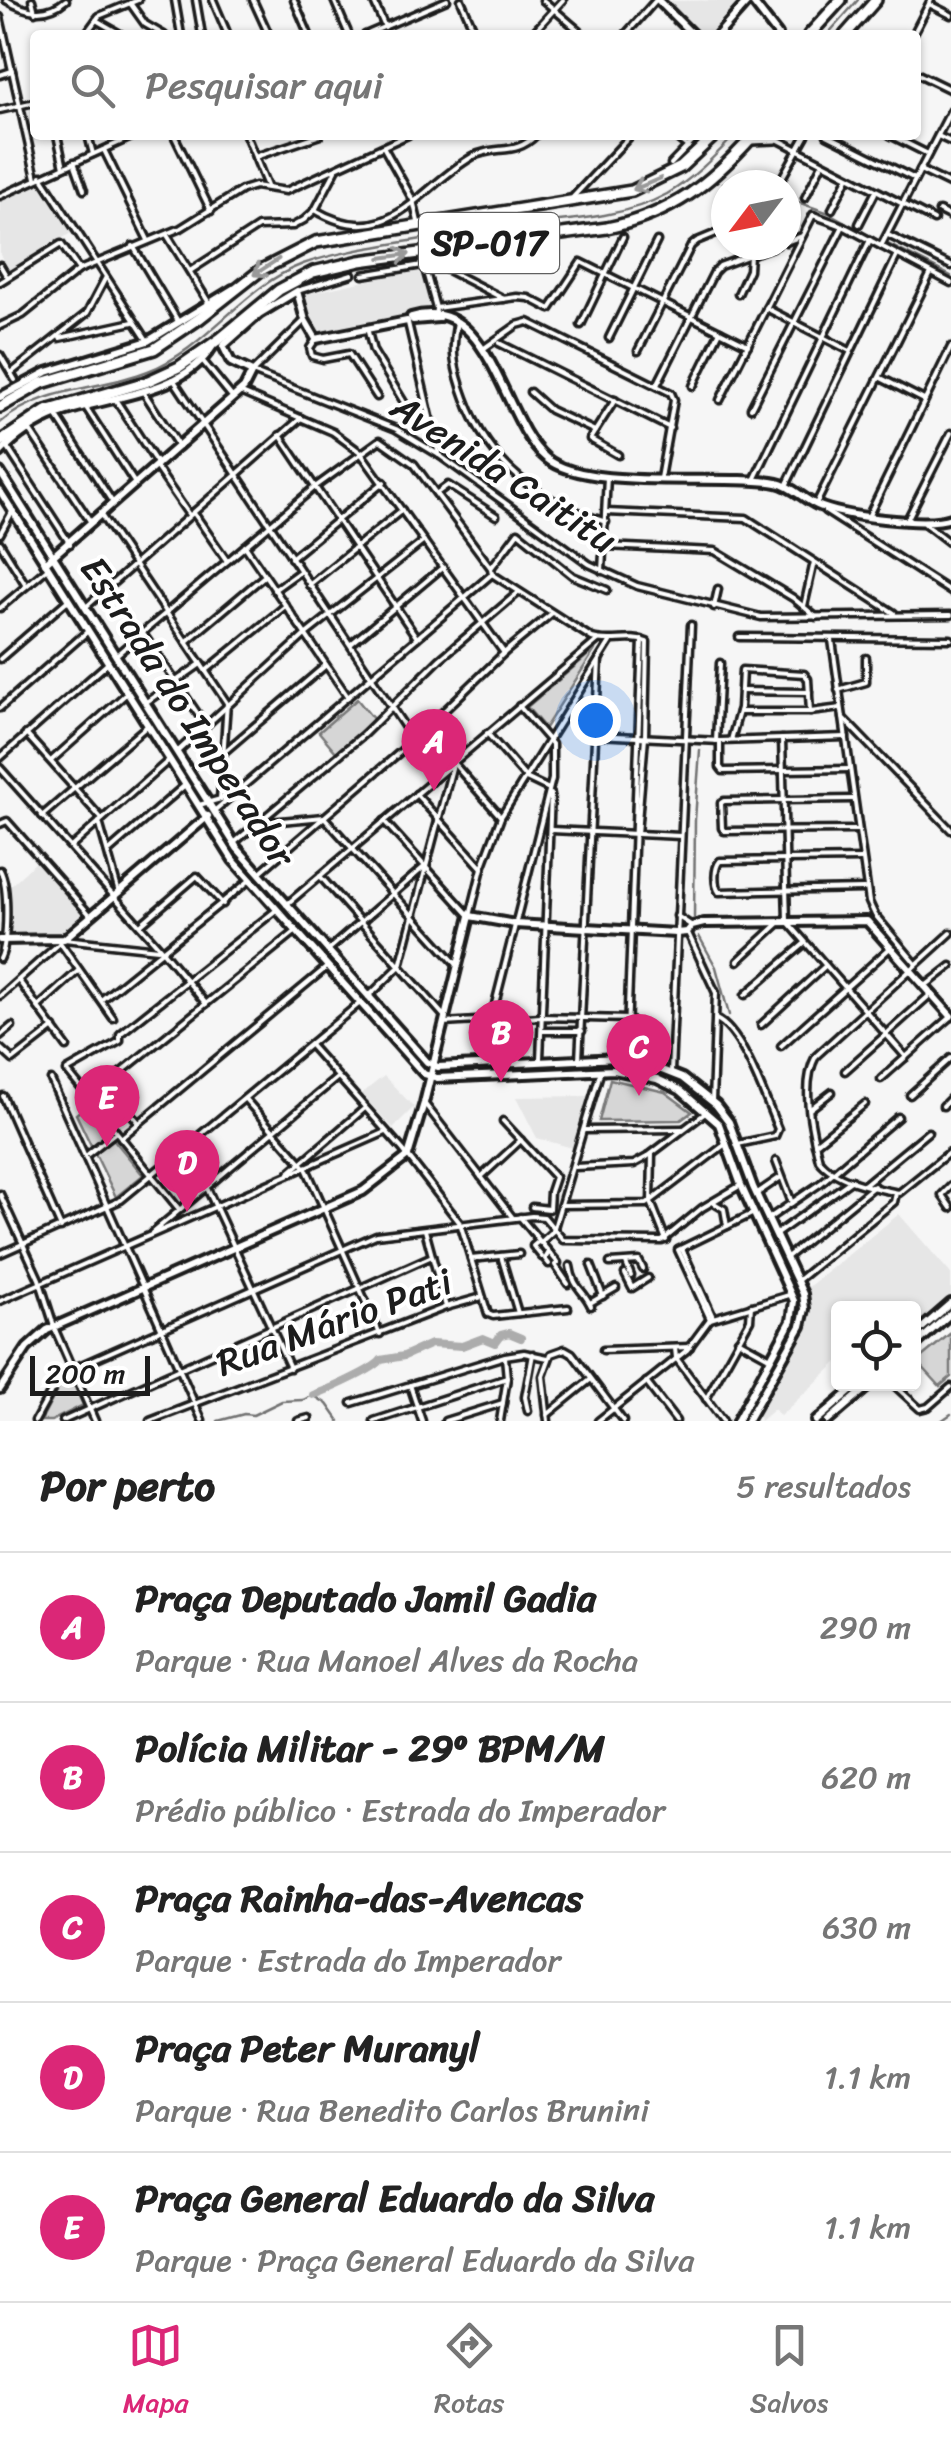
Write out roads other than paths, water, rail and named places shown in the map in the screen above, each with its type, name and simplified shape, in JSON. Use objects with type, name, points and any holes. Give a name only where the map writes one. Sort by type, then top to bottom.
[{"type":"highway","points":[[814,30],[841,0]]},
{"type":"highway","points":[[849,30],[876,0]]},
{"type":"highway","name":"SP-017","points":[[0,408],[42,384],[154,349],[279,258],[316,242],[618,194],[649,185],[681,167],[711,140]]},
{"type":"highway","name":"SP-017","points":[[2,447],[46,411],[111,396],[162,375],[220,344],[300,277],[344,263],[607,228],[645,219],[696,191],[749,140]]},
{"type":"street","points":[[6,0],[35,12],[55,8],[66,0]]},
{"type":"street","points":[[32,0],[35,12]]},
{"type":"street","points":[[89,30],[96,20],[138,0]]},
{"type":"street","points":[[175,0],[180,30]]},
{"type":"street","points":[[196,0],[201,30]]},
{"type":"street","points":[[214,0],[226,30]]},
{"type":"street","points":[[253,0],[267,30]]},
{"type":"street","points":[[294,0],[307,30]]},
{"type":"street","points":[[334,0],[347,30]]},
{"type":"street","points":[[373,0],[384,27]]},
{"type":"street","points":[[461,0],[474,30]]},
{"type":"street","points":[[544,0],[578,30]]},
{"type":"street","points":[[535,30],[562,0]]},
{"type":"street","points":[[630,30],[657,0],[688,30]]},
{"type":"street","points":[[723,30],[750,0],[774,30]]},
{"type":"street","points":[[377,30],[442,1]]},
{"type":"street","points":[[916,30],[930,2],[951,15]]},
{"type":"street","points":[[130,3],[145,24],[155,30]]},
{"type":"street","points":[[0,16],[38,177],[148,342]]},
{"type":"street","points":[[96,20],[113,30]]},
{"type":"street","points":[[0,74],[12,71]]},
{"type":"street","points":[[921,75],[951,90]]},
{"type":"street","points":[[0,110],[30,103]]},
{"type":"street","points":[[881,246],[951,110]]},
{"type":"street","points":[[938,136],[951,142]]},
{"type":"street","points":[[58,140],[64,166]]},
{"type":"street","points":[[89,140],[93,154]]},
{"type":"street","points":[[0,196],[125,140]]},
{"type":"street","points":[[176,140],[210,211]]},
{"type":"street","points":[[248,140],[268,188]]},
{"type":"street","points":[[255,158],[306,140]]},
{"type":"street","points":[[0,326],[23,315],[96,260],[166,234],[242,190],[286,191],[394,140]]},
{"type":"street","points":[[315,210],[335,220],[361,224],[383,221],[414,204],[474,156],[520,149],[530,140]]},
{"type":"street","points":[[564,203],[627,140]]},
{"type":"street","points":[[680,140],[688,147]]},
{"type":"street","points":[[672,164],[694,140]]},
{"type":"street","points":[[778,140],[934,220]]},
{"type":"street","points":[[786,170],[803,140]]},
{"type":"street","points":[[837,140],[915,180]]},
{"type":"street","points":[[900,140],[928,154]]},
{"type":"street","points":[[383,146],[414,204],[419,226]]},
{"type":"street","points":[[104,149],[148,240]]},
{"type":"street","points":[[74,162],[84,190]]},
{"type":"street","points":[[805,198],[822,164]]},
{"type":"street","points":[[190,271],[248,232],[265,225],[297,225],[315,210],[337,168]]},
{"type":"street","points":[[920,170],[951,184]]},
{"type":"street","points":[[832,209],[848,178]]},
{"type":"street","points":[[859,224],[876,192]]},
{"type":"street","points":[[938,211],[951,217]]},
{"type":"street","points":[[720,400],[815,214],[951,283]]},
{"type":"street","points":[[751,408],[843,226]]},
{"type":"street","points":[[166,234],[209,303]]},
{"type":"street","points":[[887,235],[951,266]]},
{"type":"street","points":[[638,351],[694,243],[711,236]]},
{"type":"street","points":[[580,325],[624,237]]},
{"type":"street","points":[[754,482],[870,240]]},
{"type":"street","points":[[609,338],[657,241]]},
{"type":"street","points":[[0,282],[61,244],[79,270]]},
{"type":"street","points":[[133,246],[179,323]]},
{"type":"street","points":[[786,486],[898,256]]},
{"type":"street","points":[[657,385],[717,269],[737,260]]},
{"type":"street","points":[[738,294],[750,270],[750,260]]},
{"type":"street","points":[[377,397],[349,354],[314,358],[310,348],[316,339],[523,296],[552,308],[580,262],[748,345]]},
{"type":"street","points":[[363,274],[437,263],[504,299]]},
{"type":"street","points":[[423,264],[438,314]]},
{"type":"street","points":[[0,265],[7,277]]},
{"type":"street","points":[[253,315],[298,290],[352,274]]},
{"type":"street","points":[[817,505],[932,274]]},
{"type":"street","points":[[11,373],[91,308],[106,276]]},
{"type":"street","points":[[0,397],[47,372],[148,342],[238,287]]},
{"type":"street","points":[[298,290],[305,320],[316,339]]},
{"type":"street","points":[[766,308],[850,352]]},
{"type":"street","points":[[438,314],[457,322],[484,349],[529,439],[538,451],[564,470],[607,477],[786,486],[951,592]]},
{"type":"street","points":[[0,608],[204,426],[305,320]]},
{"type":"street","points":[[410,320],[440,455]]},
{"type":"street","points":[[55,339],[135,321]]},
{"type":"street","points":[[457,322],[452,356],[471,414],[485,442],[506,467],[551,502],[606,522]]},
{"type":"street","points":[[484,349],[517,325],[528,322],[674,397],[660,478]]},
{"type":"street","points":[[367,328],[372,351],[405,404]]},
{"type":"street","points":[[693,386],[720,331]]},
{"type":"street","points":[[498,342],[670,428]]},
{"type":"street","points":[[70,544],[2,447],[56,414],[174,379],[220,344]]},
{"type":"street","name":"Avenida Caititu","points":[[220,344],[231,362],[384,424],[440,455],[602,572],[638,586],[750,616],[951,615]]},
{"type":"street","points":[[869,515],[951,347]]},
{"type":"street","points":[[0,355],[15,380]]},
{"type":"street","points":[[202,360],[233,398]]},
{"type":"street","points":[[881,378],[924,400]]},
{"type":"street","points":[[174,379],[371,677],[440,772]]},
{"type":"street","points":[[142,391],[180,447]]},
{"type":"street","points":[[240,392],[333,432],[360,452],[504,652]]},
{"type":"street","points":[[530,392],[550,410],[595,431]]},
{"type":"street","points":[[111,396],[227,561]]},
{"type":"street","points":[[615,400],[590,439],[618,455]]},
{"type":"street","points":[[84,406],[136,484]]},
{"type":"street","points":[[56,414],[114,504]]},
{"type":"street","points":[[85,608],[301,418]]},
{"type":"street","points":[[30,429],[91,523]]},
{"type":"street","points":[[906,521],[951,433]]},
{"type":"street","points":[[280,435],[418,638]]},
{"type":"street","points":[[116,656],[315,486],[378,440],[414,464],[492,571],[519,592],[598,640],[642,640],[648,646],[626,1059]]},
{"type":"street","points":[[430,450],[438,440]]},
{"type":"street","name":"Estrada do Imperador","points":[[0,472],[234,843],[433,1067]]},
{"type":"street","points":[[602,572],[607,477]]},
{"type":"street","points":[[291,558],[384,482]]},
{"type":"street","points":[[437,493],[448,486],[496,516]]},
{"type":"street","points":[[0,489],[17,513],[26,514]]},
{"type":"street","name":"Estrada do Imperador","points":[[0,489],[199,808],[250,880],[430,1078]]},
{"type":"street","points":[[817,505],[924,524],[951,518]]},
{"type":"street","points":[[309,584],[402,510]]},
{"type":"street","points":[[0,534],[12,511]]},
{"type":"street","points":[[606,512],[746,518],[896,615]]},
{"type":"street","points":[[101,515],[227,703],[220,799]]},
{"type":"street","points":[[924,524],[951,544]]},
{"type":"street","points":[[0,996],[464,598],[492,571],[518,532],[572,576],[607,590]]},
{"type":"street","points":[[176,752],[305,635],[424,541]]},
{"type":"street","points":[[0,542],[26,584]]},
{"type":"street","points":[[245,546],[348,697]]},
{"type":"street","points":[[605,546],[715,551],[816,617]]},
{"type":"street","points":[[804,617],[815,560]]},
{"type":"street","points":[[351,644],[443,568]]},
{"type":"street","points":[[274,590],[300,571]]},
{"type":"street","points":[[186,642],[264,576]]},
{"type":"street","points":[[714,607],[718,589]]},
{"type":"street","points":[[234,843],[519,592]]},
{"type":"street","points":[[0,659],[68,600]]},
{"type":"street","points":[[207,670],[285,606]]},
{"type":"street","points":[[258,874],[414,740],[504,652],[551,614]]},
{"type":"street","points":[[671,1072],[691,624]]},
{"type":"street","points":[[0,708],[88,630]]},
{"type":"street","points":[[142,632],[206,726]]},
{"type":"street","points":[[740,637],[951,639]]},
{"type":"street","points":[[286,905],[598,640]]},
{"type":"street","points":[[642,640],[642,737]]},
{"type":"street","points":[[832,640],[866,890],[875,915],[916,964]]},
{"type":"street","points":[[0,1391],[27,1348],[54,1327],[325,1209],[372,1186],[408,1156],[482,868],[501,818],[610,642]]},
{"type":"street","points":[[838,690],[866,682],[866,658]]},
{"type":"street","points":[[580,1060],[599,660]]},
{"type":"street","points":[[720,662],[718,741],[722,770],[850,769]]},
{"type":"street","points":[[0,758],[108,663]]},
{"type":"street","points":[[145,703],[202,664]]},
{"type":"street","points":[[224,752],[326,665]]},
{"type":"street","points":[[731,740],[739,712],[742,670],[804,674],[810,712]]},
{"type":"street","points":[[741,691],[809,692]]},
{"type":"street","points":[[51,762],[127,694]]},
{"type":"street","points":[[520,706],[549,739],[553,750],[540,1062]]},
{"type":"street","points":[[739,712],[841,708]]},
{"type":"street","points":[[216,717],[226,725]]},
{"type":"street","points":[[843,718],[951,830]]},
{"type":"street","points":[[42,816],[148,726]]},
{"type":"street","points":[[487,733],[526,778],[550,790]]},
{"type":"street","points":[[26,734],[100,820],[117,895]]},
{"type":"street","points":[[596,735],[718,741],[846,737]]},
{"type":"street","points":[[782,740],[784,922],[906,1057]]},
{"type":"street","points":[[71,848],[169,760]]},
{"type":"street","points":[[453,763],[501,818]]},
{"type":"street","points":[[368,997],[400,966],[453,763]]},
{"type":"street","points":[[0,768],[117,895],[206,1004]]},
{"type":"street","points":[[108,852],[185,786]]},
{"type":"street","points":[[491,1020],[550,790]]},
{"type":"street","points":[[416,794],[482,868]]},
{"type":"street","points":[[199,808],[228,797]]},
{"type":"street","points":[[853,798],[721,804],[724,831],[858,830]]},
{"type":"street","points":[[199,808],[214,811]]},
{"type":"street","points":[[308,818],[312,828]]},
{"type":"street","points":[[259,822],[324,818],[458,966]]},
{"type":"street","points":[[0,824],[6,821],[91,916]]},
{"type":"street","points":[[384,821],[470,916],[515,924],[676,933],[704,922],[866,921],[875,915]]},
{"type":"street","points":[[550,830],[681,836]]},
{"type":"street","points":[[862,859],[718,862],[716,871],[719,892],[866,890]]},
{"type":"street","points":[[327,951],[425,868]]},
{"type":"street","points":[[0,870],[0,960]]},
{"type":"street","points":[[140,925],[197,876],[223,904]]},
{"type":"street","points":[[320,876],[445,1020]]},
{"type":"street","points":[[101,1000],[250,880]]},
{"type":"street","points":[[179,1209],[67,1070],[120,1041],[120,1034],[276,910]]},
{"type":"street","points":[[677,916],[690,929],[714,987],[712,1102]]},
{"type":"street","points":[[866,921],[950,1012],[882,1079]]},
{"type":"street","points":[[738,962],[784,922]]},
{"type":"street","points":[[139,1123],[108,1086],[109,1082],[296,932]]},
{"type":"street","points":[[896,1193],[832,1173],[819,1160],[808,1090],[812,1062],[951,932]]},
{"type":"street","points":[[2,940],[61,941],[163,951]]},
{"type":"street","points":[[61,941],[113,1018]]},
{"type":"street","points":[[745,995],[805,943]]},
{"type":"street","points":[[781,1046],[890,948]]},
{"type":"street","points":[[121,1138],[327,966]]},
{"type":"street","points":[[761,1025],[825,966]]},
{"type":"street","points":[[845,1071],[951,966]]},
{"type":"street","points":[[38,1007],[80,970]]},
{"type":"street","points":[[18,980],[67,1047]]},
{"type":"street","points":[[0,1254],[109,1207],[152,1176],[360,1003]]},
{"type":"street","points":[[445,1020],[541,1016],[629,1019]]},
{"type":"street","points":[[716,1019],[740,1044],[778,1130],[775,1136],[738,1144]]},
{"type":"street","points":[[0,1036],[12,1026]]},
{"type":"street","points":[[0,1048],[13,1060],[54,1028]]},
{"type":"street","points":[[540,1031],[582,1031]]},
{"type":"street","points":[[310,1045],[408,1156],[460,1223],[489,1316],[568,1308]]},
{"type":"street","points":[[910,1094],[951,1058]]},
{"type":"street","points":[[433,1067],[626,1059],[671,1072],[724,1113],[804,1301],[804,1318],[747,1421]]},
{"type":"street","points":[[487,1065],[493,1075]]},
{"type":"street","points":[[548,1264],[544,1245],[561,1206],[600,1070]]},
{"type":"street","points":[[430,1078],[628,1072],[667,1082],[708,1111],[719,1124],[792,1294],[794,1314],[736,1421]]},
{"type":"street","points":[[149,1236],[338,1077]]},
{"type":"street","points":[[51,1080],[202,1420]]},
{"type":"street","points":[[810,1109],[832,1092]]},
{"type":"street","points":[[3,1096],[61,1228]]},
{"type":"street","points":[[943,1106],[951,1098]]},
{"type":"street","points":[[245,1099],[306,1168],[380,1334]]},
{"type":"street","points":[[424,1103],[481,1177],[544,1245],[568,1284]]},
{"type":"street","points":[[815,1144],[865,1104]]},
{"type":"street","points":[[285,1176],[365,1108]]},
{"type":"street","points":[[573,1167],[625,1166],[652,1154],[708,1111]]},
{"type":"street","points":[[768,1220],[898,1117]]},
{"type":"street","points":[[503,1121],[555,1177],[549,1209],[532,1207]]},
{"type":"street","points":[[584,1130],[683,1130]]},
{"type":"street","points":[[86,1155],[116,1132]]},
{"type":"street","points":[[0,1301],[386,1132]]},
{"type":"street","points":[[865,1184],[928,1132]]},
{"type":"street","points":[[481,1177],[521,1140]]},
{"type":"street","points":[[561,1206],[651,1202],[727,1143]]},
{"type":"street","points":[[797,1281],[894,1202],[896,1193],[951,1151]]},
{"type":"street","points":[[652,1154],[651,1202],[666,1240]]},
{"type":"street","points":[[776,1161],[792,1203]]},
{"type":"street","points":[[736,1171],[746,1168]]},
{"type":"street","points":[[756,1194],[782,1176]]},
{"type":"street","points":[[775,1235],[852,1180]]},
{"type":"street","points":[[35,1421],[58,1380],[72,1369],[387,1232],[544,1217],[562,1240],[666,1240],[711,1203],[742,1185]]},
{"type":"street","points":[[206,1186],[290,1368]]},
{"type":"street","points":[[786,1258],[874,1186]]},
{"type":"street","points":[[951,1186],[942,1197],[951,1208]]},
{"type":"street","points":[[0,1194],[95,1421]]},
{"type":"street","points":[[711,1203],[724,1209],[727,1226]]},
{"type":"street","points":[[711,1318],[680,1249],[754,1213]]},
{"type":"street","points":[[424,1228],[446,1307]]},
{"type":"street","points":[[542,1257],[533,1246],[544,1245]]},
{"type":"street","points":[[470,1258],[520,1254]]},
{"type":"street","points":[[63,1421],[432,1256]]},
{"type":"street","points":[[501,1256],[518,1313]]},
{"type":"street","points":[[610,1263],[639,1261],[644,1269]]},
{"type":"street","points":[[626,1262],[632,1288],[648,1278]]},
{"type":"street","points":[[591,1265],[603,1296]]},
{"type":"street","points":[[570,1266],[578,1291],[590,1304],[616,1288]]},
{"type":"street","points":[[598,1421],[690,1347],[711,1318],[792,1294]]},
{"type":"street","name":"Rua Mário Pati","points":[[150,1421],[446,1307],[482,1297]]},
{"type":"street","points":[[921,1330],[951,1303]]},
{"type":"street","points":[[706,1399],[752,1313],[751,1306]]},
{"type":"street","points":[[921,1340],[951,1314]]},
{"type":"street","points":[[738,1340],[770,1358]]},
{"type":"street","points":[[603,1350],[690,1347]]},
{"type":"street","points":[[675,1348],[676,1358],[723,1421]]},
{"type":"street","points":[[548,1418],[543,1376],[548,1358],[556,1350],[568,1350],[623,1421]]},
{"type":"street","points":[[528,1411],[524,1397],[533,1354]]},
{"type":"street","points":[[352,1403],[505,1356],[533,1354],[548,1358]]},
{"type":"street","points":[[500,1421],[507,1378],[505,1356]]},
{"type":"street","points":[[374,1421],[507,1378]]},
{"type":"street","points":[[548,1418],[592,1379]]},
{"type":"street","points":[[646,1382],[676,1421]]},
{"type":"street","points":[[410,1385],[422,1421]]},
{"type":"street","points":[[899,1391],[920,1409],[951,1387]]},
{"type":"street","points":[[816,1421],[850,1391]]},
{"type":"street","points":[[828,1421],[863,1391]]},
{"type":"street","points":[[446,1421],[503,1403]]},
{"type":"street","points":[[710,1421],[718,1415]]},
{"type":"street","points":[[298,1421],[309,1418]]},
{"type":"waterway","points":[[831,30],[858,0]]},
{"type":"waterway","points":[[0,423],[35,402],[129,377],[169,361],[262,287],[303,264],[362,249],[473,230],[628,210],[677,188],[730,140]]},
{"type":"waterway","points":[[801,203],[829,213],[878,240]]},
{"type":"waterway","points":[[886,243],[951,276]]},
{"type":"waterway","points":[[694,917],[700,750]]},
{"type":"waterway","points":[[699,936],[716,967],[729,1015]]},
{"type":"waterway","points":[[313,1395],[339,1385],[381,1360],[404,1356],[431,1344],[462,1346],[483,1338],[495,1343],[501,1335],[509,1333],[521,1338]]},
{"type":"waterway","points":[[218,1421],[253,1415],[282,1401],[303,1400],[313,1395],[327,1404],[339,1421]]},
{"type":"waterway","points":[[941,1421],[951,1414]]},
{"type":"place","name":"Praça Deputado Jamil Gadia","points":[[434,791]]},
{"type":"place","name":"Polícia Militar - 29º BPM/M","points":[[501,1082]]},
{"type":"place","name":"Praça Rainha-das-Avencas","points":[[639,1096]]},
{"type":"place","name":"Praça General Eduardo da Silva","points":[[107,1147]]},
{"type":"place","name":"Praça Peter Muranyl","points":[[187,1212]]}]
